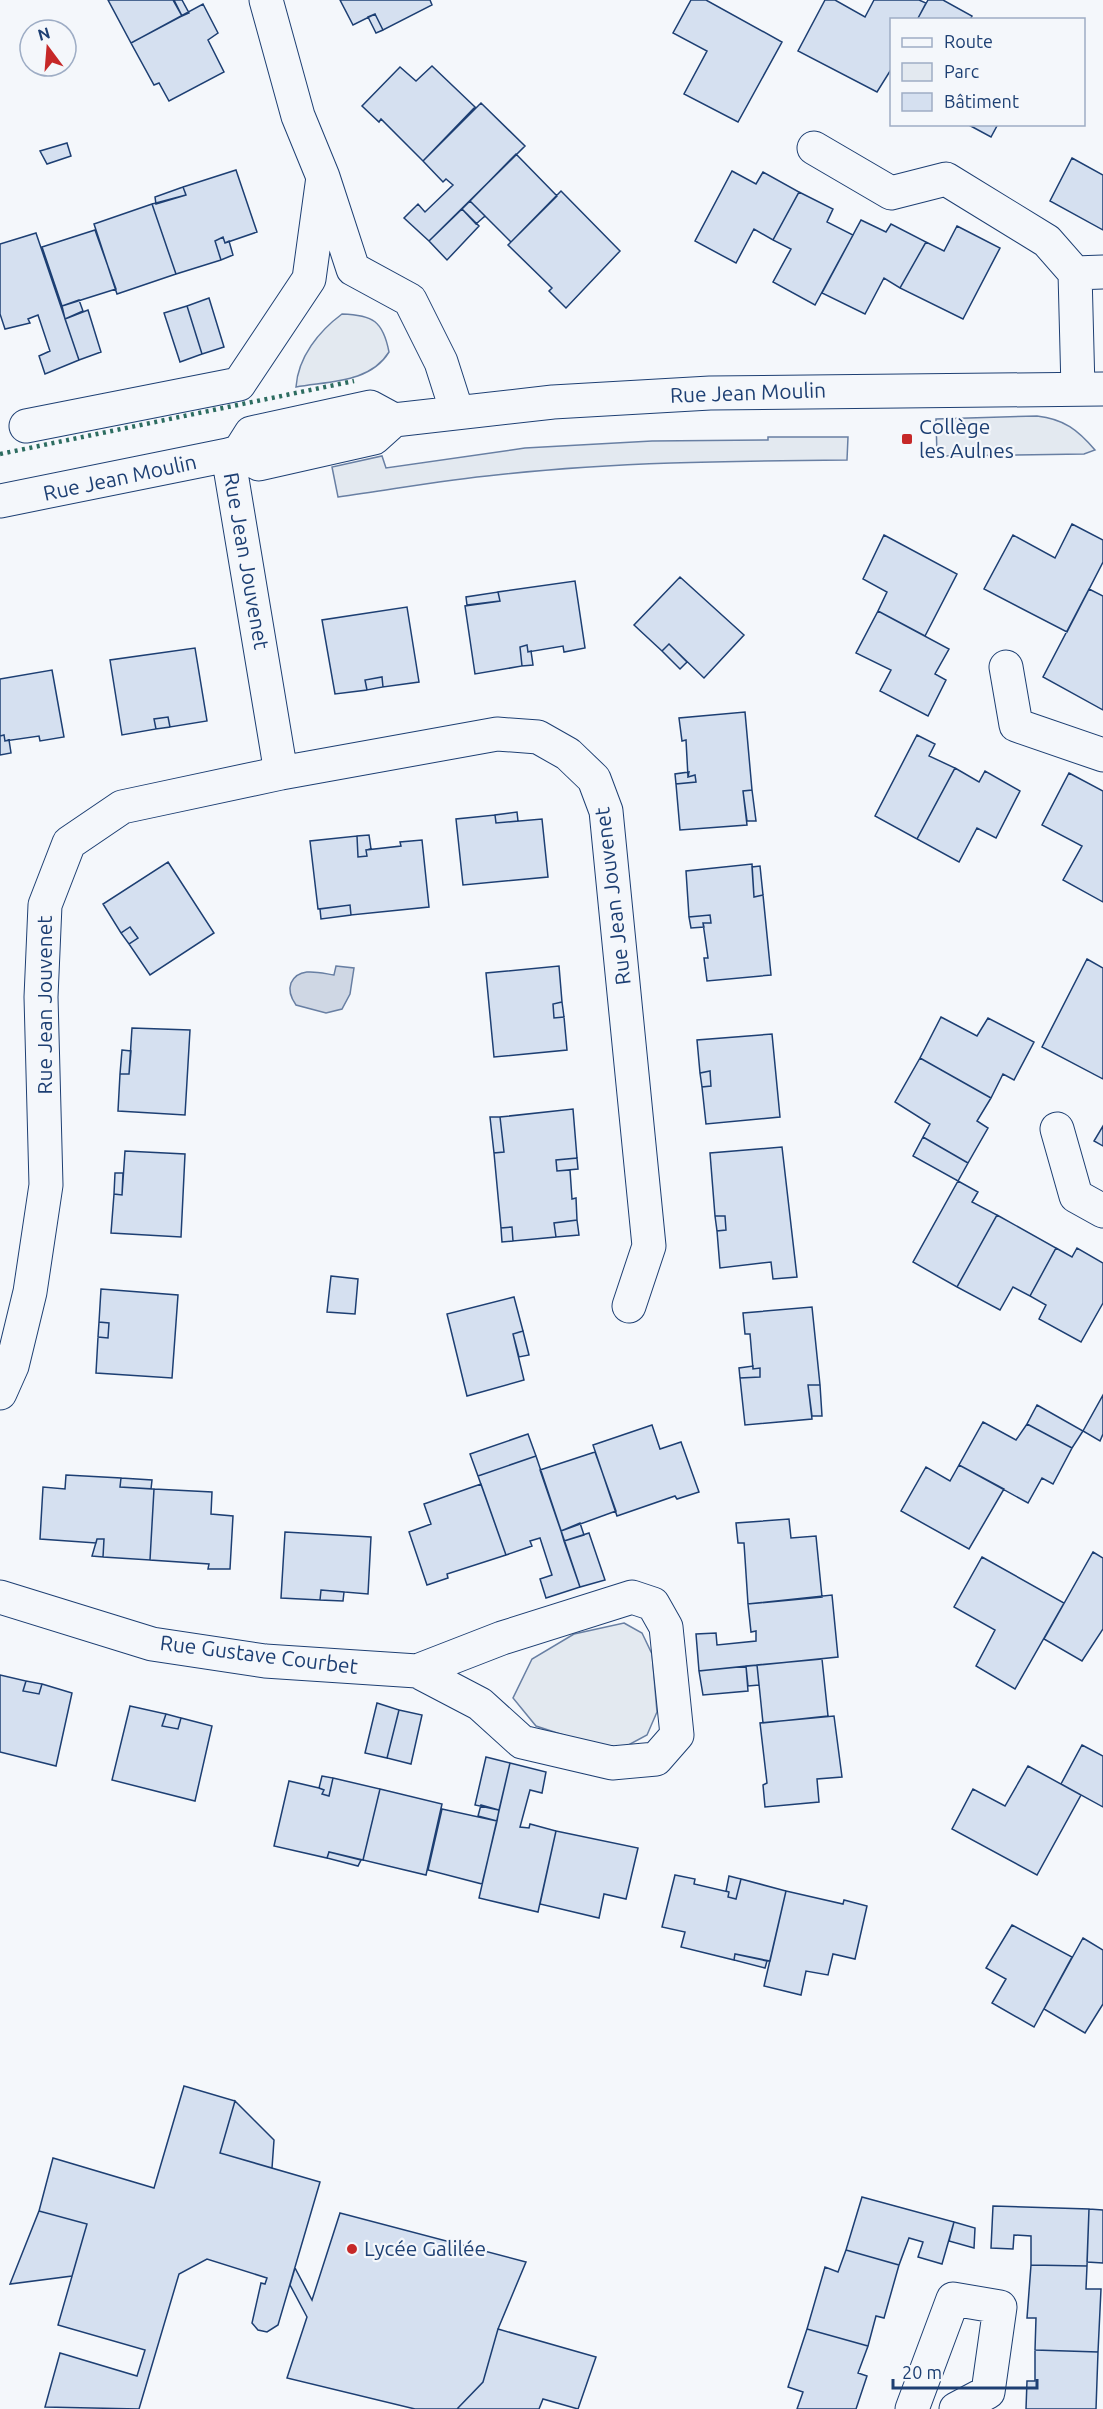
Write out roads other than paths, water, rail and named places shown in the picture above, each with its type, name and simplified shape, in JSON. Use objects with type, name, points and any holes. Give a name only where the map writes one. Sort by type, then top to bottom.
[{"type":"street","points":[[266,0],[298,116],[322,177],[353,269],[410,300],[441,362],[457,412]]},
{"type":"street","points":[[814,148],[891,193],[946,179],[1047,240],[1089,272],[1090,389]]},
{"type":"street","points":[[26,426],[239,384],[309,279],[322,177]]},
{"type":"street","name":"Rue Jean Moulin","points":[[0,501],[234,454],[251,433],[370,407],[394,420],[553,402],[710,393],[1090,389]]},
{"type":"street","name":"Rue Jean Jouvenet","points":[[234,454],[281,773]]},
{"type":"street","points":[[1006,667],[1016,725],[1103,755]]},
{"type":"street","name":"Rue Jean Jouvenet","points":[[0,1393],[12,1366],[30,1292],[46,1185],[41,997],[45,905],[69,843],[122,807],[281,773],[496,734],[538,737],[568,754],[594,779],[606,811],[649,1246],[628,1306]]},
{"type":"street","points":[[1058,1129],[1076,1196],[1103,1211]]},
{"type":"street","name":"Rue Gustave Courbet","points":[[0,1597],[152,1644],[265,1660],[417,1671],[480,1704],[522,1742],[612,1763],[656,1759],[677,1735],[666,1627],[653,1604],[632,1597],[502,1638],[417,1671]]},
{"type":"street","points":[[912,2409],[953,2299],[1000,2307],[988,2392],[956,2409]]},
{"type":"place","name":"Collège les Aulnes","points":[[907,439]]},
{"type":"place","name":"Lycée Galilée","points":[[352,2249]]}]
